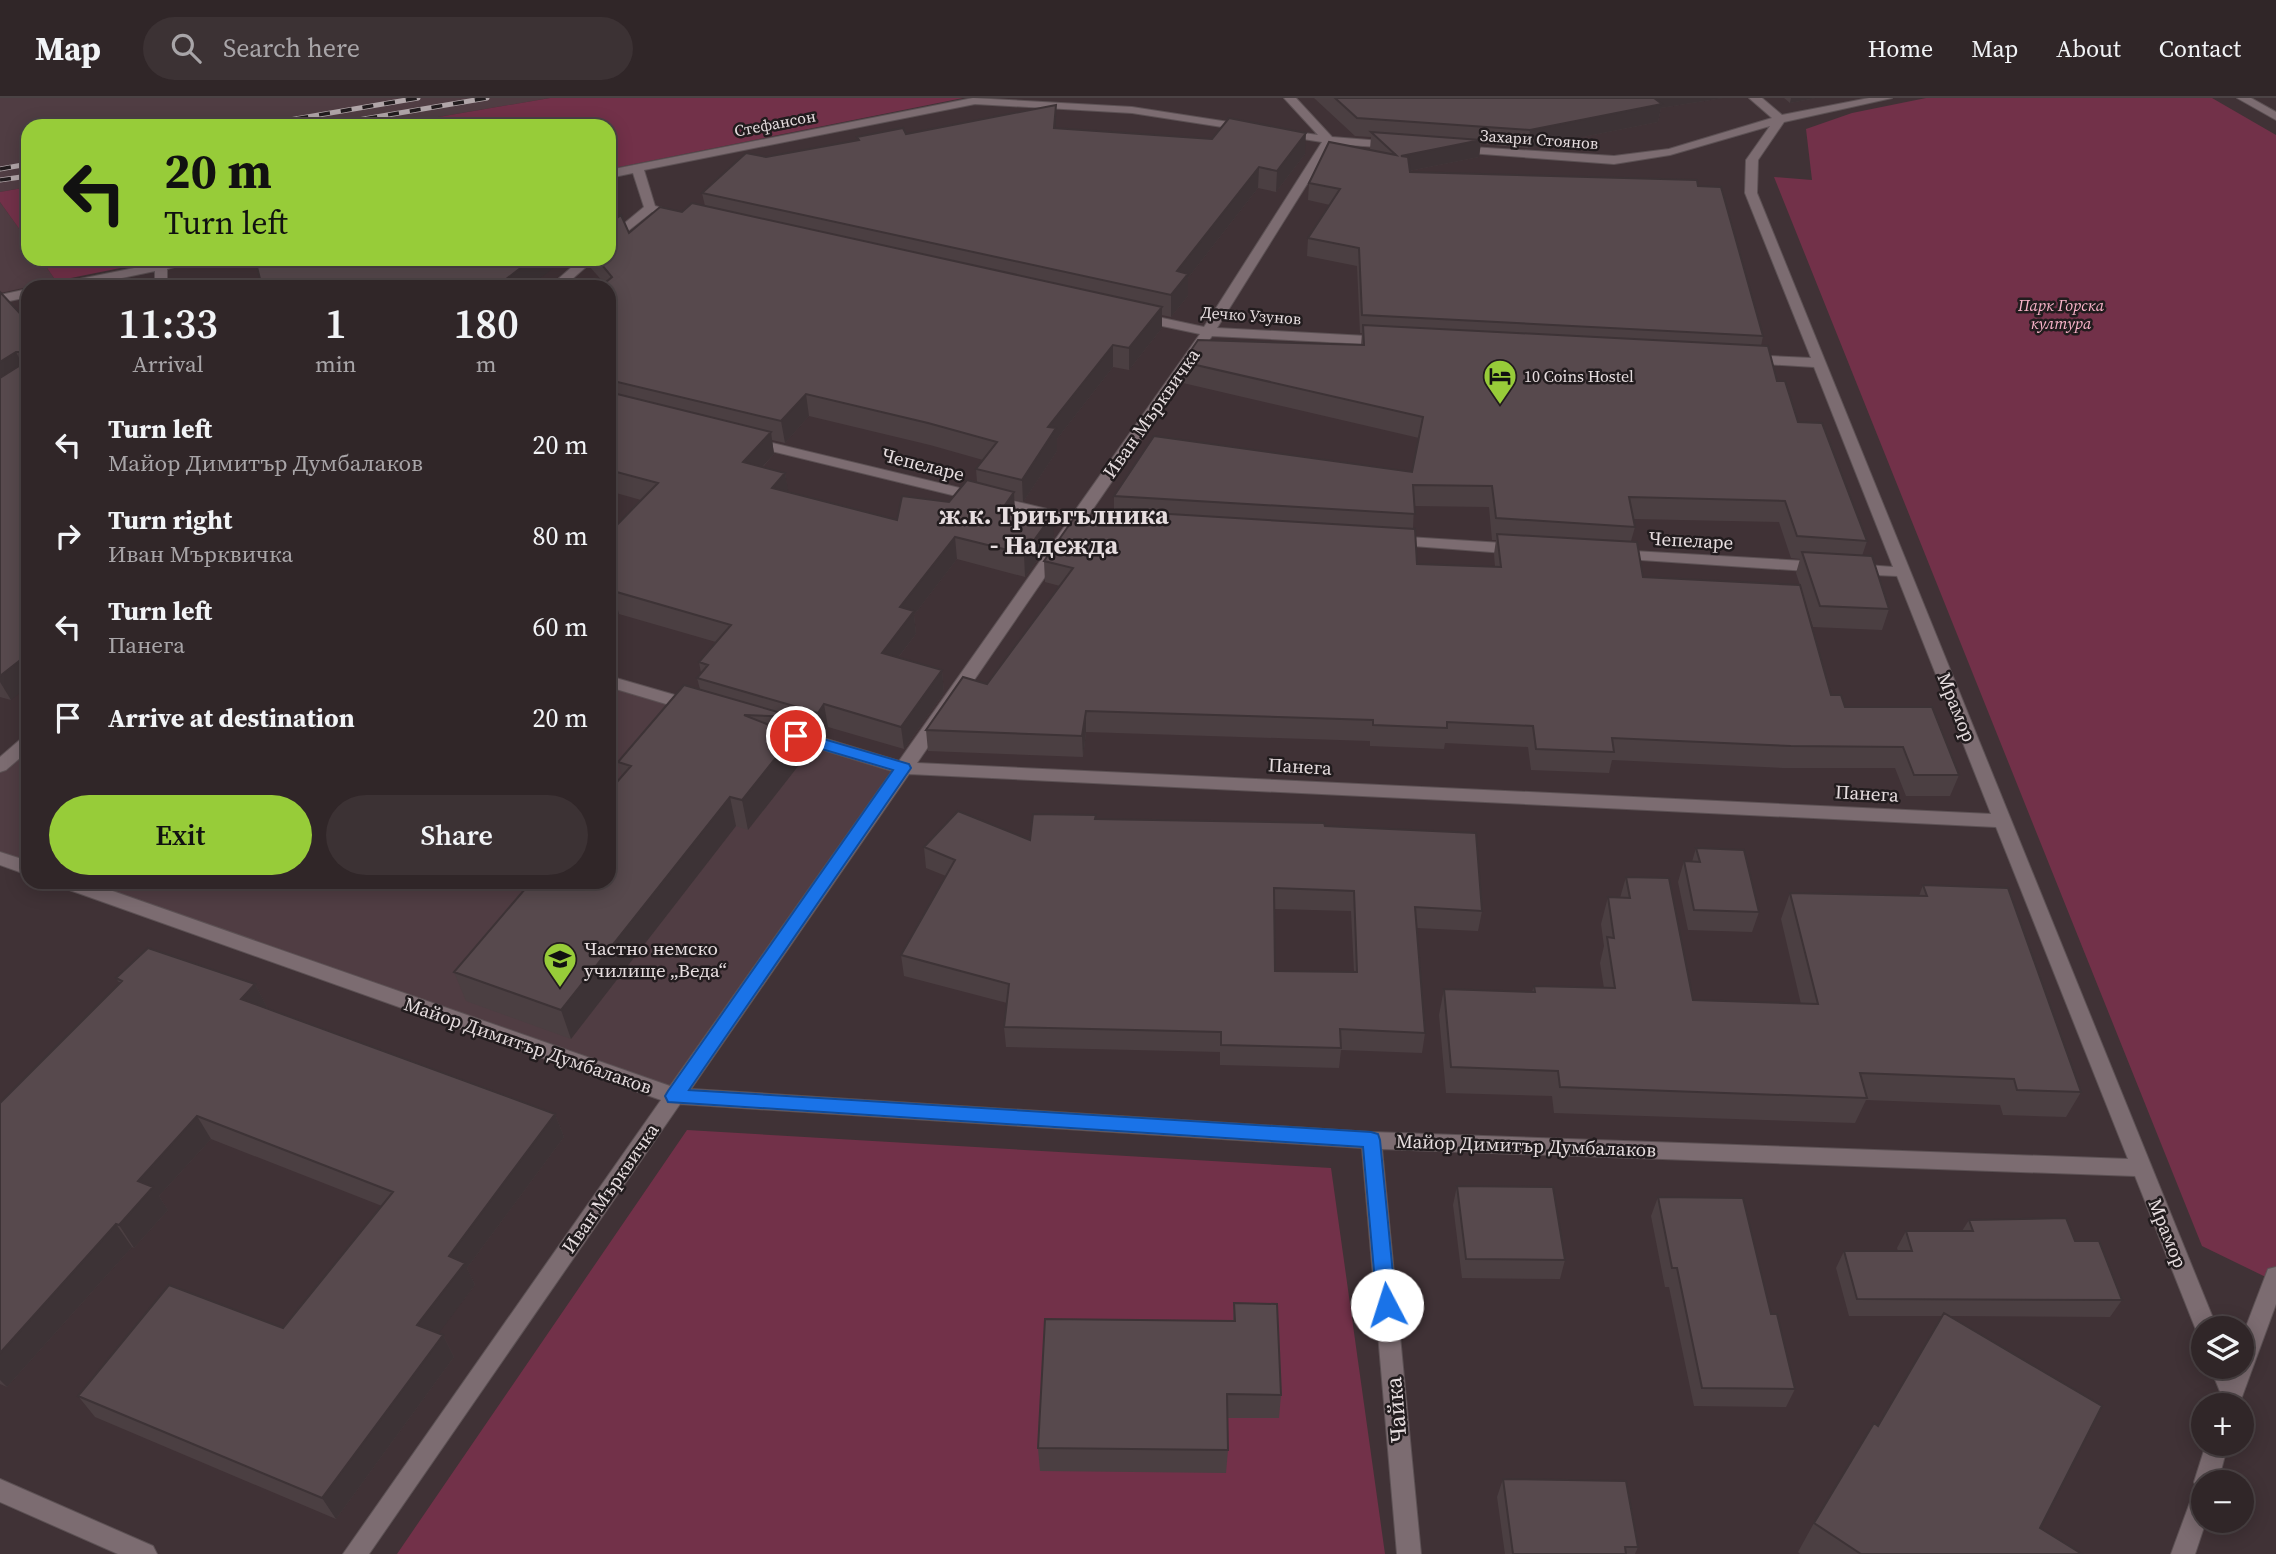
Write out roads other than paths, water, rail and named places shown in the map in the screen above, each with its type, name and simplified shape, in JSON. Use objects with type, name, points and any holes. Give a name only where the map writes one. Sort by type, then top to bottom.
[{"type":"street","name":"Стефансон","points":[[616,173],[989,98]]},
{"type":"street","points":[[1290,98],[1329,140]]},
{"type":"street","points":[[1755,98],[1780,119]]},
{"type":"street","name":"Захари Стоянов","points":[[1437,148],[1614,160],[1670,152],[1780,119],[1886,98]]},
{"type":"street","points":[[2243,98],[2276,117]]},
{"type":"street","points":[[975,101],[1132,110],[1329,140],[1410,146]]},
{"type":"street","name":"Мрамор","points":[[1780,119],[1752,160],[1751,193],[2201,1316]]},
{"type":"street","name":"Иван Мърквичка","points":[[355,1554],[1208,332],[1329,140]]},
{"type":"street","points":[[638,169],[650,208]]},
{"type":"street","points":[[650,208],[691,217]]},
{"type":"street","points":[[616,236],[650,208]]},
{"type":"street","points":[[94,280],[161,266],[163,280]]},
{"type":"street","points":[[564,280],[580,266]]},
{"type":"street","points":[[0,299],[21,294]]},
{"type":"street","name":"Дечко Узунов","points":[[1126,314],[1208,332],[1402,342]]},
{"type":"street","points":[[1736,359],[1819,363]]},
{"type":"street","name":"Чепеларе","points":[[742,439],[1075,522],[1103,524]]},
{"type":"street","points":[[1379,540],[1530,550]]},
{"type":"street","name":"Чепеларе","points":[[1599,554],[1903,572]]},
{"type":"street","points":[[616,683],[716,712]]},
{"type":"street","name":"Панега","points":[[756,724],[903,768],[2002,821]]},
{"type":"street","points":[[0,766],[21,748]]},
{"type":"street","points":[[0,858],[21,866]]},
{"type":"street","name":"Майор Димитър Думбалаков","points":[[87,889],[674,1096],[1371,1140],[2141,1168]]},
{"type":"street","name":"Чайка","points":[[1371,1140],[1409,1554]]},
{"type":"street","points":[[2254,1333],[2276,1276]]},
{"type":"street","points":[[0,1490],[145,1554]]},
{"type":"street","points":[[2183,1554],[2191,1530]]},
{"type":"railway","points":[[295,119],[418,98]]},
{"type":"railway","points":[[364,119],[487,98]]},
{"type":"railway","points":[[0,169],[21,165]]},
{"type":"railway","points":[[0,180],[21,177]]},
{"type":"place","name":"10 Coins Hostel","points":[[1500,406]]},
{"type":"place","name":"Частно немско училище „Веда“","points":[[560,989]]},
{"type":"district","name":"ж.к. Триъгълника - Надежда","points":[[1054,530]]},
{"type":"park label","name":"Парк Горска култура","points":[[2061,314]]}]
